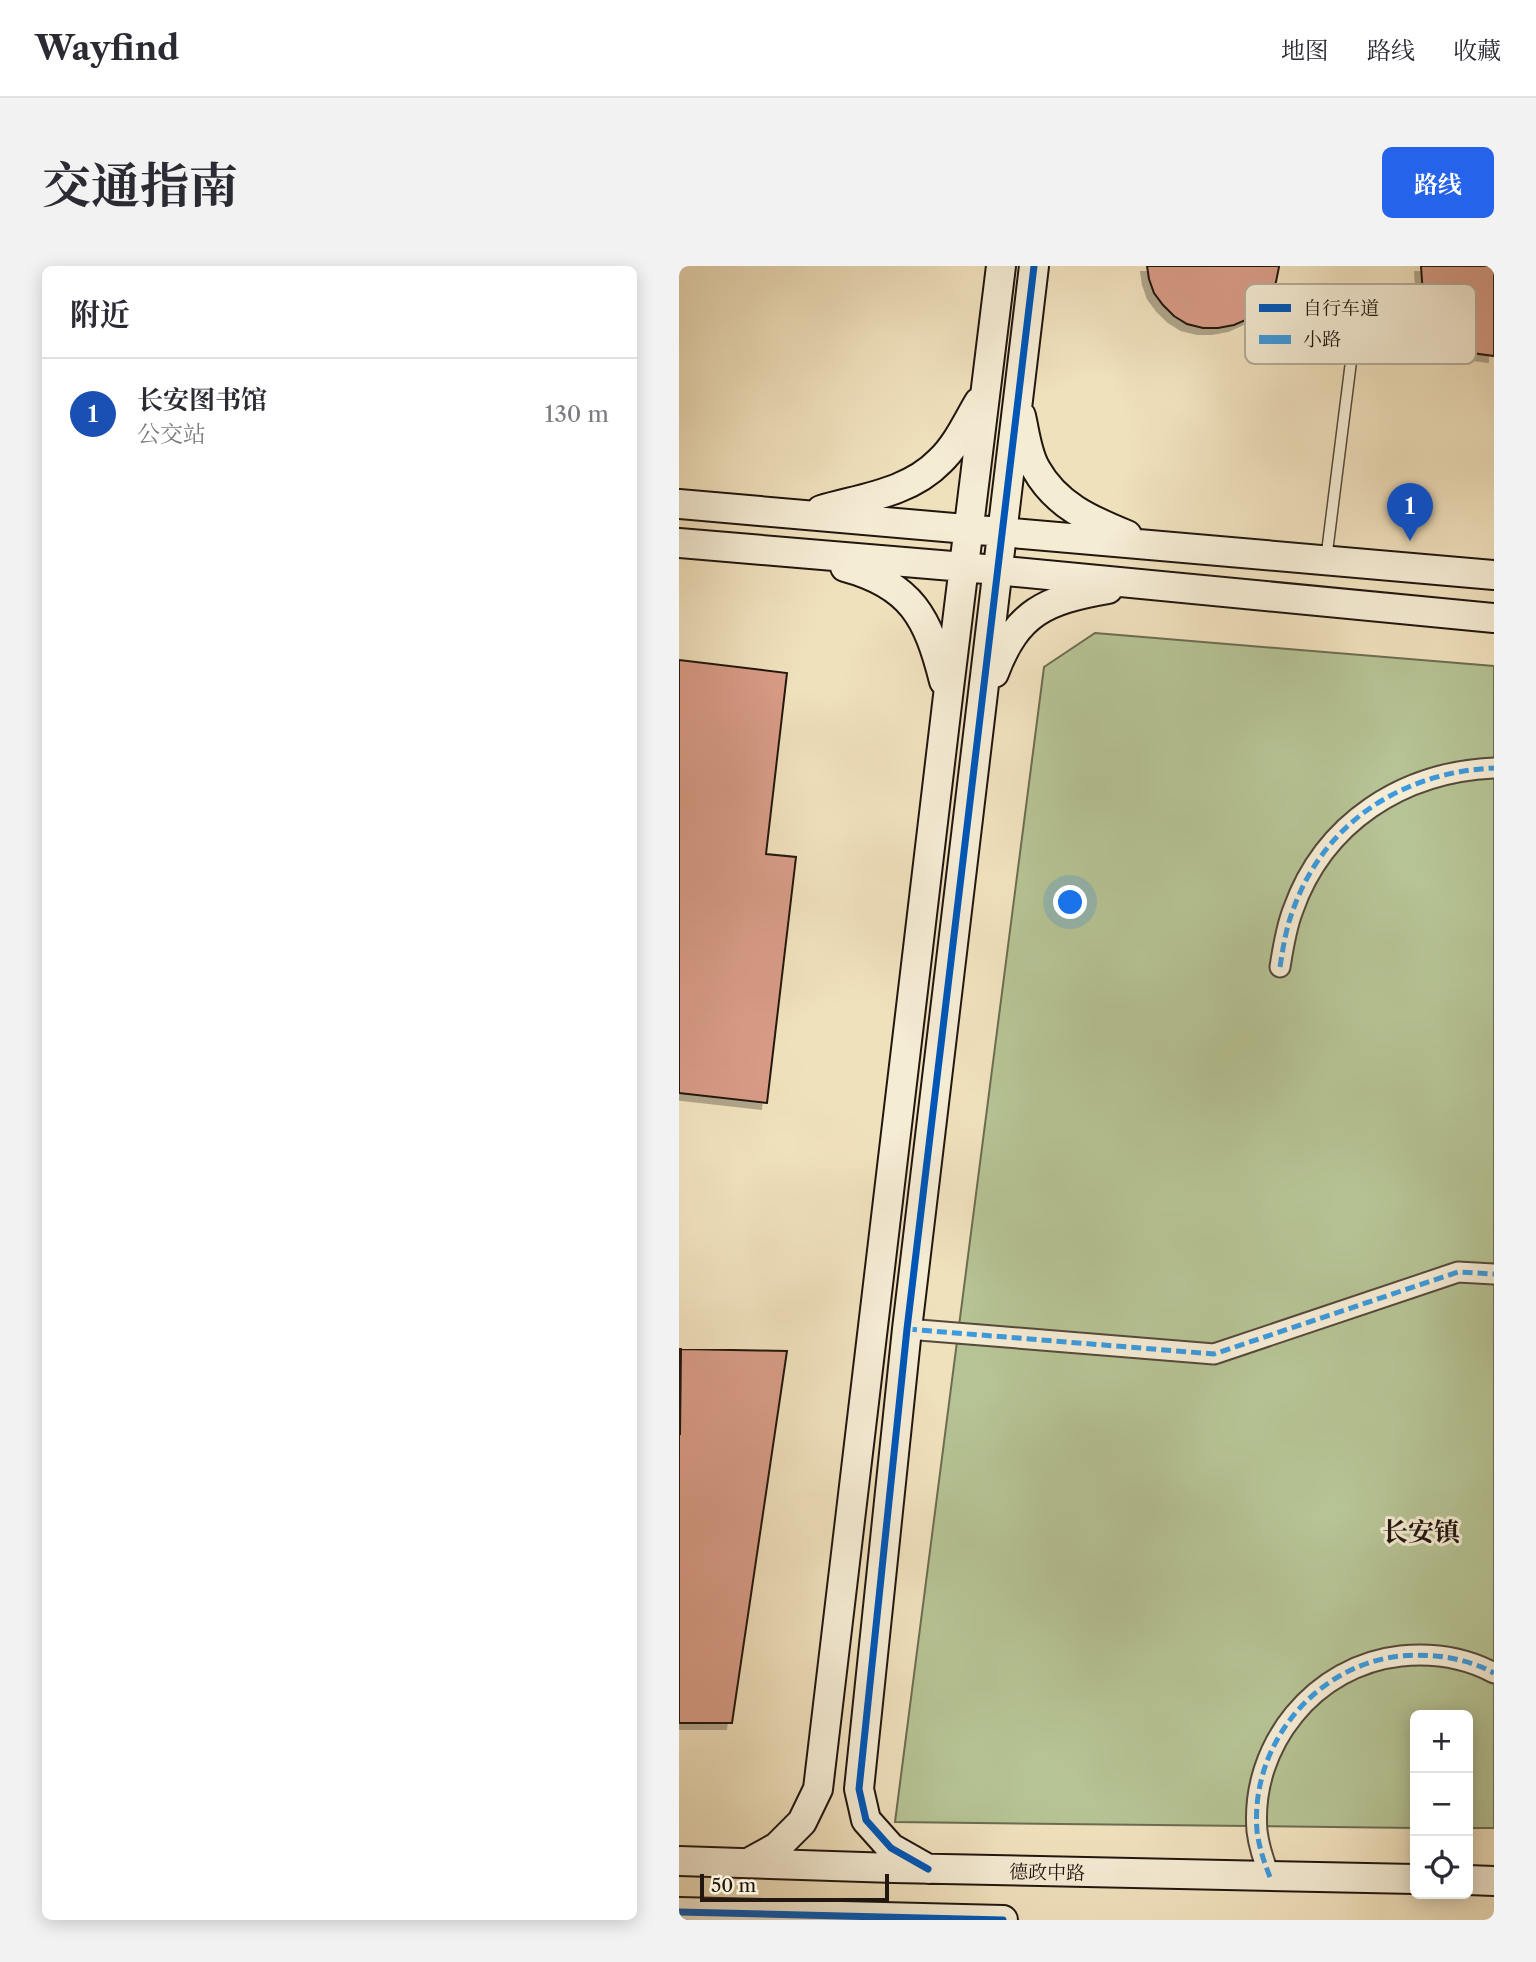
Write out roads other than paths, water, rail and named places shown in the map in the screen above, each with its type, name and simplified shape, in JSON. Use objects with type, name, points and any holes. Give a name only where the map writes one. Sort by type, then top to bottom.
[{"type":"street","points":[[748,1863],[777,1847],[802,1822],[818,1789],[947,696],[1001,266]]},
{"type":"street","points":[[928,1869],[891,1848],[866,1819],[859,1789],[907,1329],[1034,266]]},
{"type":"street","points":[[804,515],[894,490],[918,478],[940,461],[959,436],[985,391]]},
{"type":"street","points":[[1017,396],[1035,468],[1052,491],[1076,512],[1103,526],[1156,545]]},
{"type":"street","points":[[679,504],[1494,575]]},
{"type":"street","points":[[679,543],[997,570],[1494,618]]},
{"type":"street","points":[[788,552],[858,570],[883,580],[905,596],[920,613],[930,635],[947,696]]},
{"type":"street","points":[[980,709],[1008,640],[1022,622],[1065,598],[1138,583]]},
{"type":"street","points":[[1280,967],[1290,919],[1304,884],[1337,836],[1366,811],[1408,786],[1463,771],[1494,768]]},
{"type":"street","points":[[907,1329],[1214,1354],[1458,1272],[1494,1274]]},
{"type":"street","points":[[1269,1877],[1257,1832],[1260,1784],[1276,1739],[1306,1701],[1345,1673],[1391,1658],[1439,1656],[1463,1661],[1494,1673]]},
{"type":"street","name":"德政中路","points":[[679,1861],[1410,1880]]},
{"type":"street","points":[[1473,1880],[1494,1881]]},
{"type":"street","points":[[679,1912],[1003,1920]]},
{"type":"lane","points":[[1326,560],[1351,364]]},
{"type":"place","name":"长安图书馆","points":[[1410,541]]},
{"type":"district","name":"长安镇","points":[[1421,1532]]}]
